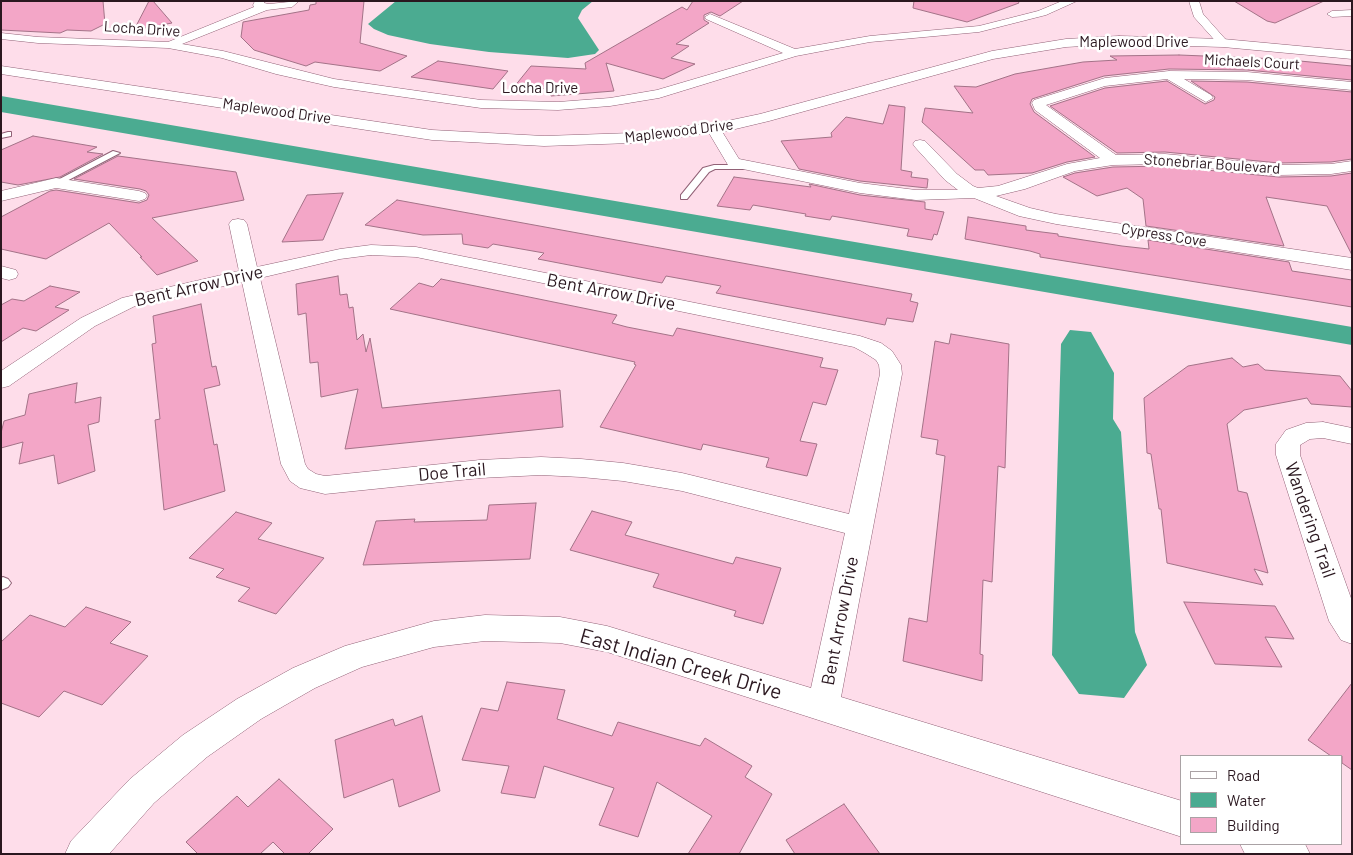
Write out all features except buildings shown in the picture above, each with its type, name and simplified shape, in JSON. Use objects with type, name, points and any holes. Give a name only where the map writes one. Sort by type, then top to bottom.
[{"type":"street","points":[[168,46],[262,4],[282,6],[294,1]]},
{"type":"street","name":"Locha Drive","points":[[1,36],[38,40],[168,46],[223,55],[280,71],[334,83],[462,102],[526,106],[602,103],[658,94],[794,53],[870,40],[957,32],[993,26],[1042,13],[1072,1]]},
{"type":"street","points":[[1194,1],[1198,15],[1223,43]]},
{"type":"street","points":[[1332,14],[1352,13]]},
{"type":"street","points":[[710,17],[794,53]]},
{"type":"street","name":"Maplewood Drive","points":[[1,70],[459,138],[588,141],[657,136],[763,118],[984,57],[1018,49],[1066,43],[1119,40],[1223,43],[1352,56]]},
{"type":"street","points":[[1169,75],[1206,98]]},
{"type":"street","name":"Michaels Court","points":[[1113,160],[1040,107],[1039,103],[1105,82],[1169,75],[1247,76],[1352,86]]},
{"type":"street","name":"Stonebriar Boulevard","points":[[713,128],[733,162],[750,167],[888,192],[943,196],[980,194],[1020,186],[1081,165],[1113,160],[1165,159],[1279,170],[1315,170],[1352,166]]},
{"type":"street","name":"Cypress Cove","points":[[920,144],[951,177],[967,189],[1011,208],[1056,219],[1352,264]]},
{"type":"street","points":[[1,196],[56,183],[139,196]]},
{"type":"street","name":"Doe Trail","points":[[238,224],[293,464],[299,475],[309,482],[325,485],[480,469],[541,466],[581,468],[622,472],[682,482],[860,528]]},
{"type":"street","name":"Bent Arrow Drive","points":[[1,381],[88,322],[129,302],[356,252],[402,250],[860,342],[884,356],[890,365],[891,374],[823,707]]},
{"type":"street","name":"Wandering Trail","points":[[1352,436],[1323,430],[1306,431],[1294,436],[1288,444],[1288,455],[1344,621],[1352,631]]},
{"type":"street","name":"East Indian Creek Drive","points":[[84,854],[142,791],[195,746],[249,709],[304,678],[356,656],[434,634],[485,628],[535,628],[607,639],[1180,818]]},
{"type":"street","points":[[1263,845],[1291,854]]},
{"type":"lane","points":[[56,183],[116,153]]},
{"type":"lane","points":[[684,197],[706,170],[714,167],[750,167]]},
{"type":"water","points":[[396,1],[593,1],[582,10],[578,18],[599,50],[595,54],[568,58],[489,52],[430,44],[388,35],[368,24]]},
{"type":"water","points":[[1,96],[1352,327],[1352,345],[1,112]]},
{"type":"water","points":[[1070,330],[1091,332],[1114,373],[1113,419],[1121,432],[1135,632],[1147,665],[1124,698],[1079,694],[1052,655],[1061,344]]}]
